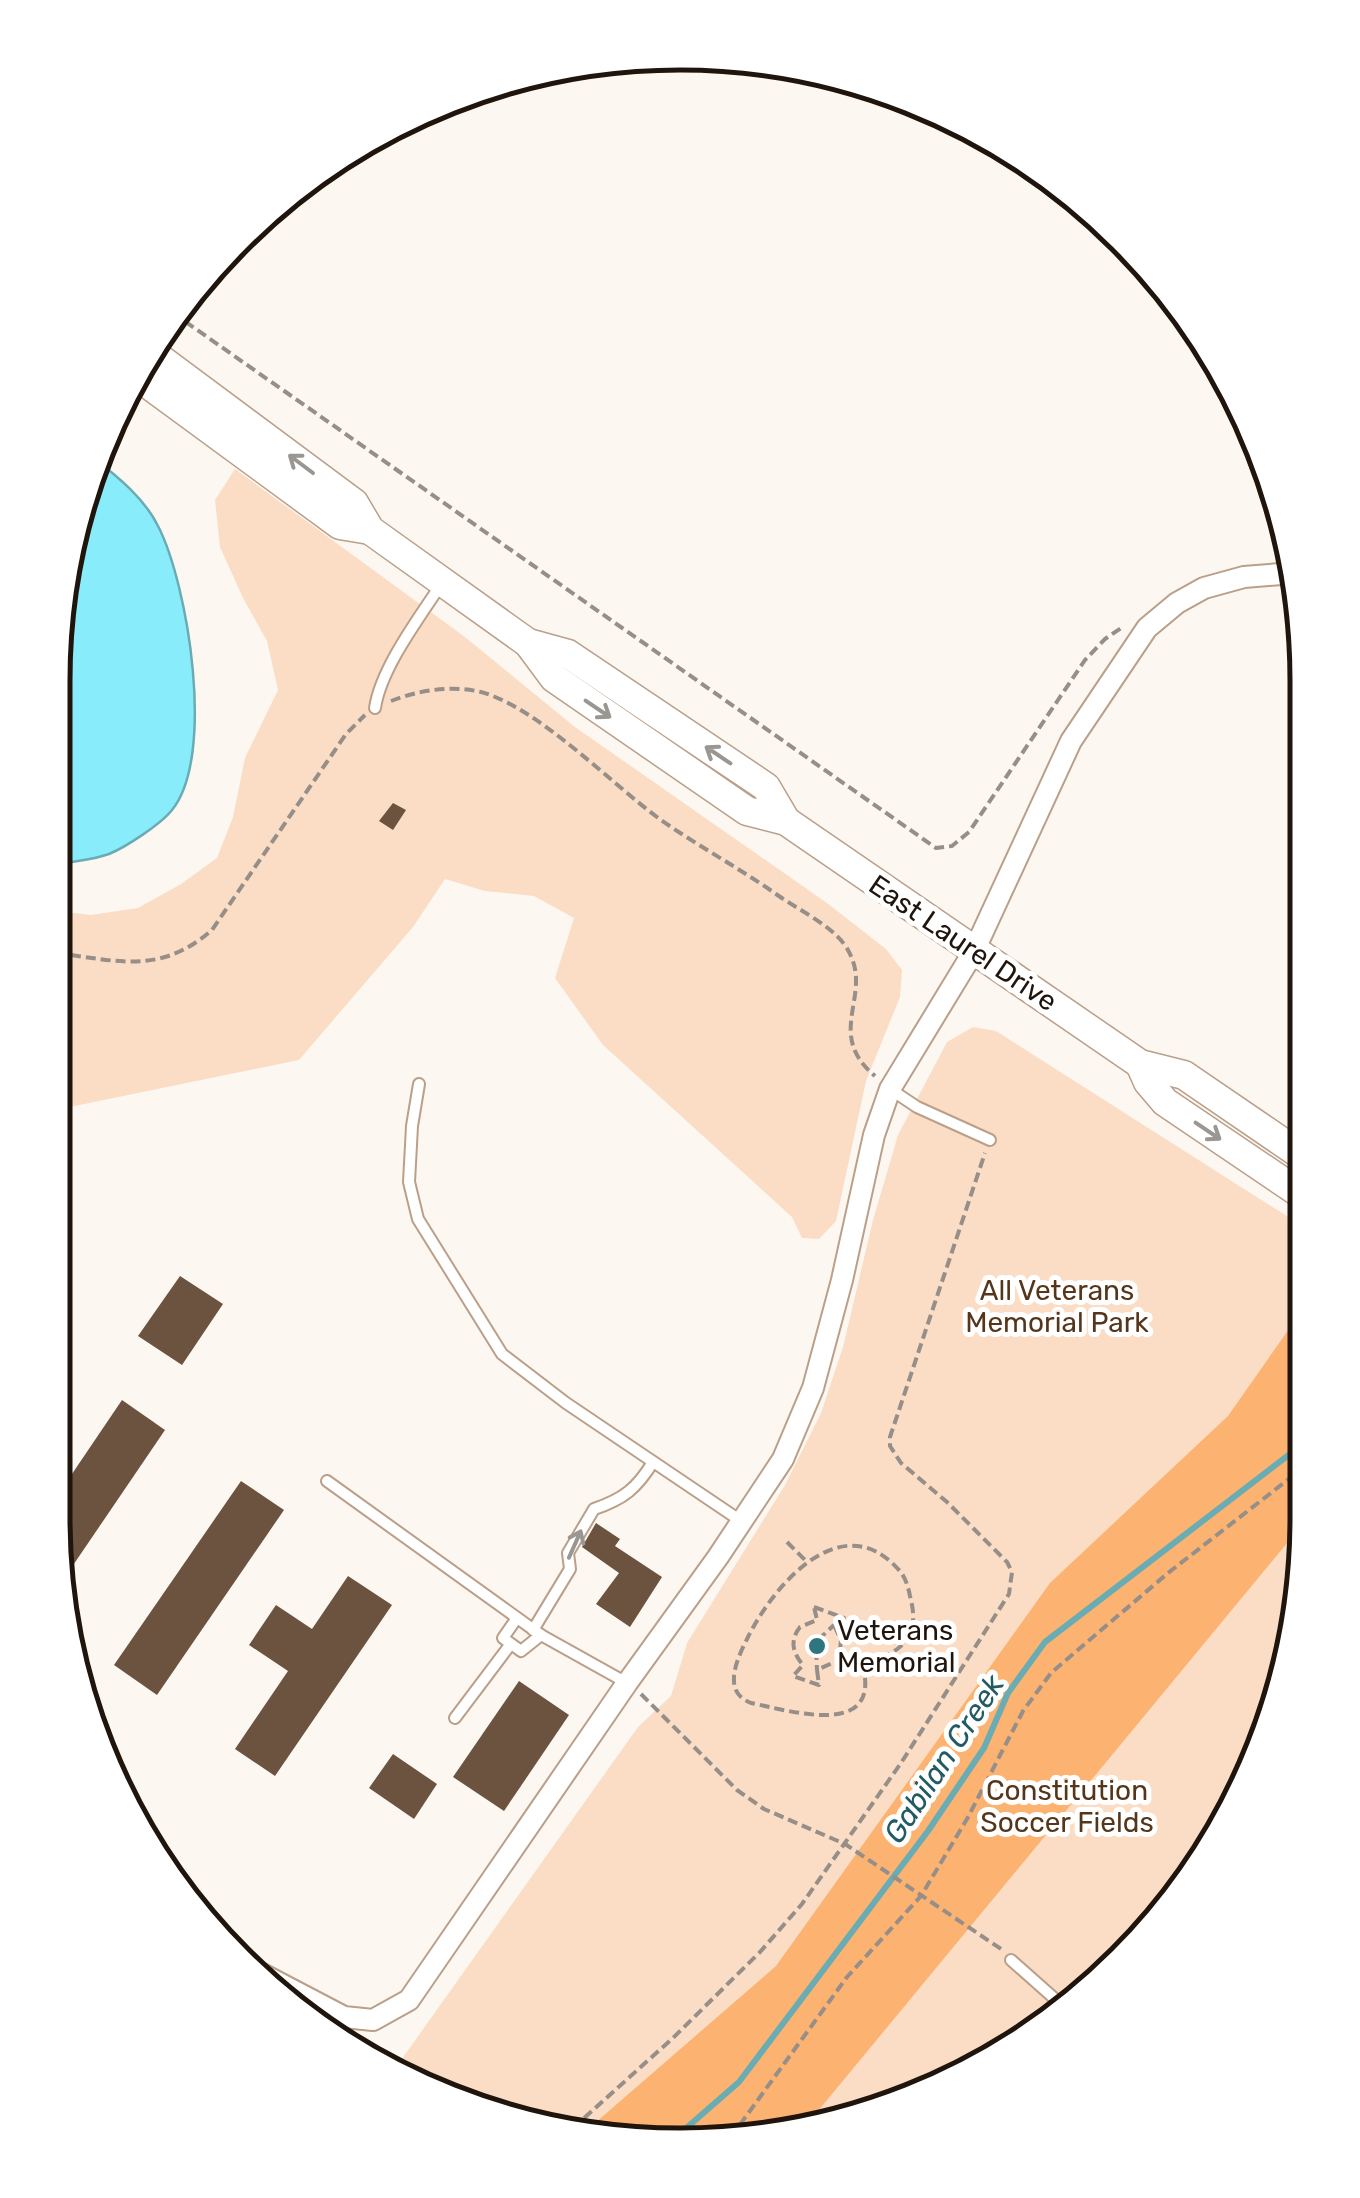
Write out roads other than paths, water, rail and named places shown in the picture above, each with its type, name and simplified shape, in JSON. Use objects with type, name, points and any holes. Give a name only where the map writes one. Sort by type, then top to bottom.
[{"type":"main road","name":"East Laurel Drive","points":[[161,360],[354,503],[370,530],[528,643],[554,678],[747,811],[786,821],[1140,1064],[1184,1076],[1290,1148]]},
{"type":"main road","name":"East Laurel Drive","points":[[147,384],[340,524],[370,530]]},
{"type":"main road","name":"East Laurel Drive","points":[[1140,1064],[1148,1082],[1166,1102],[1290,1186]]},
{"type":"street","points":[[297,1992],[344,2017],[372,2020],[409,2000],[742,1521],[783,1459],[812,1388],[842,1280],[874,1135],[890,1089],[974,951],[1070,741],[1147,628],[1177,604],[1204,588],[1244,577],[1280,575]]},
{"type":"lane","points":[[375,708],[377,694],[395,660],[442,582]]},
{"type":"lane","points":[[420,1084],[409,1182],[418,1219],[502,1354],[742,1521]]},
{"type":"lane","points":[[890,1089],[917,1107],[990,1140]]},
{"type":"lane","points":[[517,1618],[503,1638],[522,1651],[537,1632],[570,1569],[568,1553],[594,1509],[618,1501],[637,1487],[653,1462]]},
{"type":"lane","points":[[326,1481],[537,1632],[627,1682]]},
{"type":"lane","points":[[455,1718],[510,1644]]},
{"type":"lane","points":[[1011,1960],[1055,1999]]},
{"type":"water","points":[[108,469],[146,507],[169,553],[187,627],[195,712],[193,751],[185,785],[172,810],[134,841],[96,858],[70,863],[71,640],[82,561]]},
{"type":"waterway","name":"Gabilan Creek","points":[[687,2128],[739,2082],[928,1831],[984,1748],[1008,1693],[1045,1642],[1290,1454]]},
{"type":"place","name":"Veterans Memorial","points":[[817,1646]]},
{"type":"park label","name":"All Veterans Memorial Park","points":[[1057,1306]]},
{"type":"park label","name":"Constitution Soccer Fields","points":[[1067,1806]]}]
